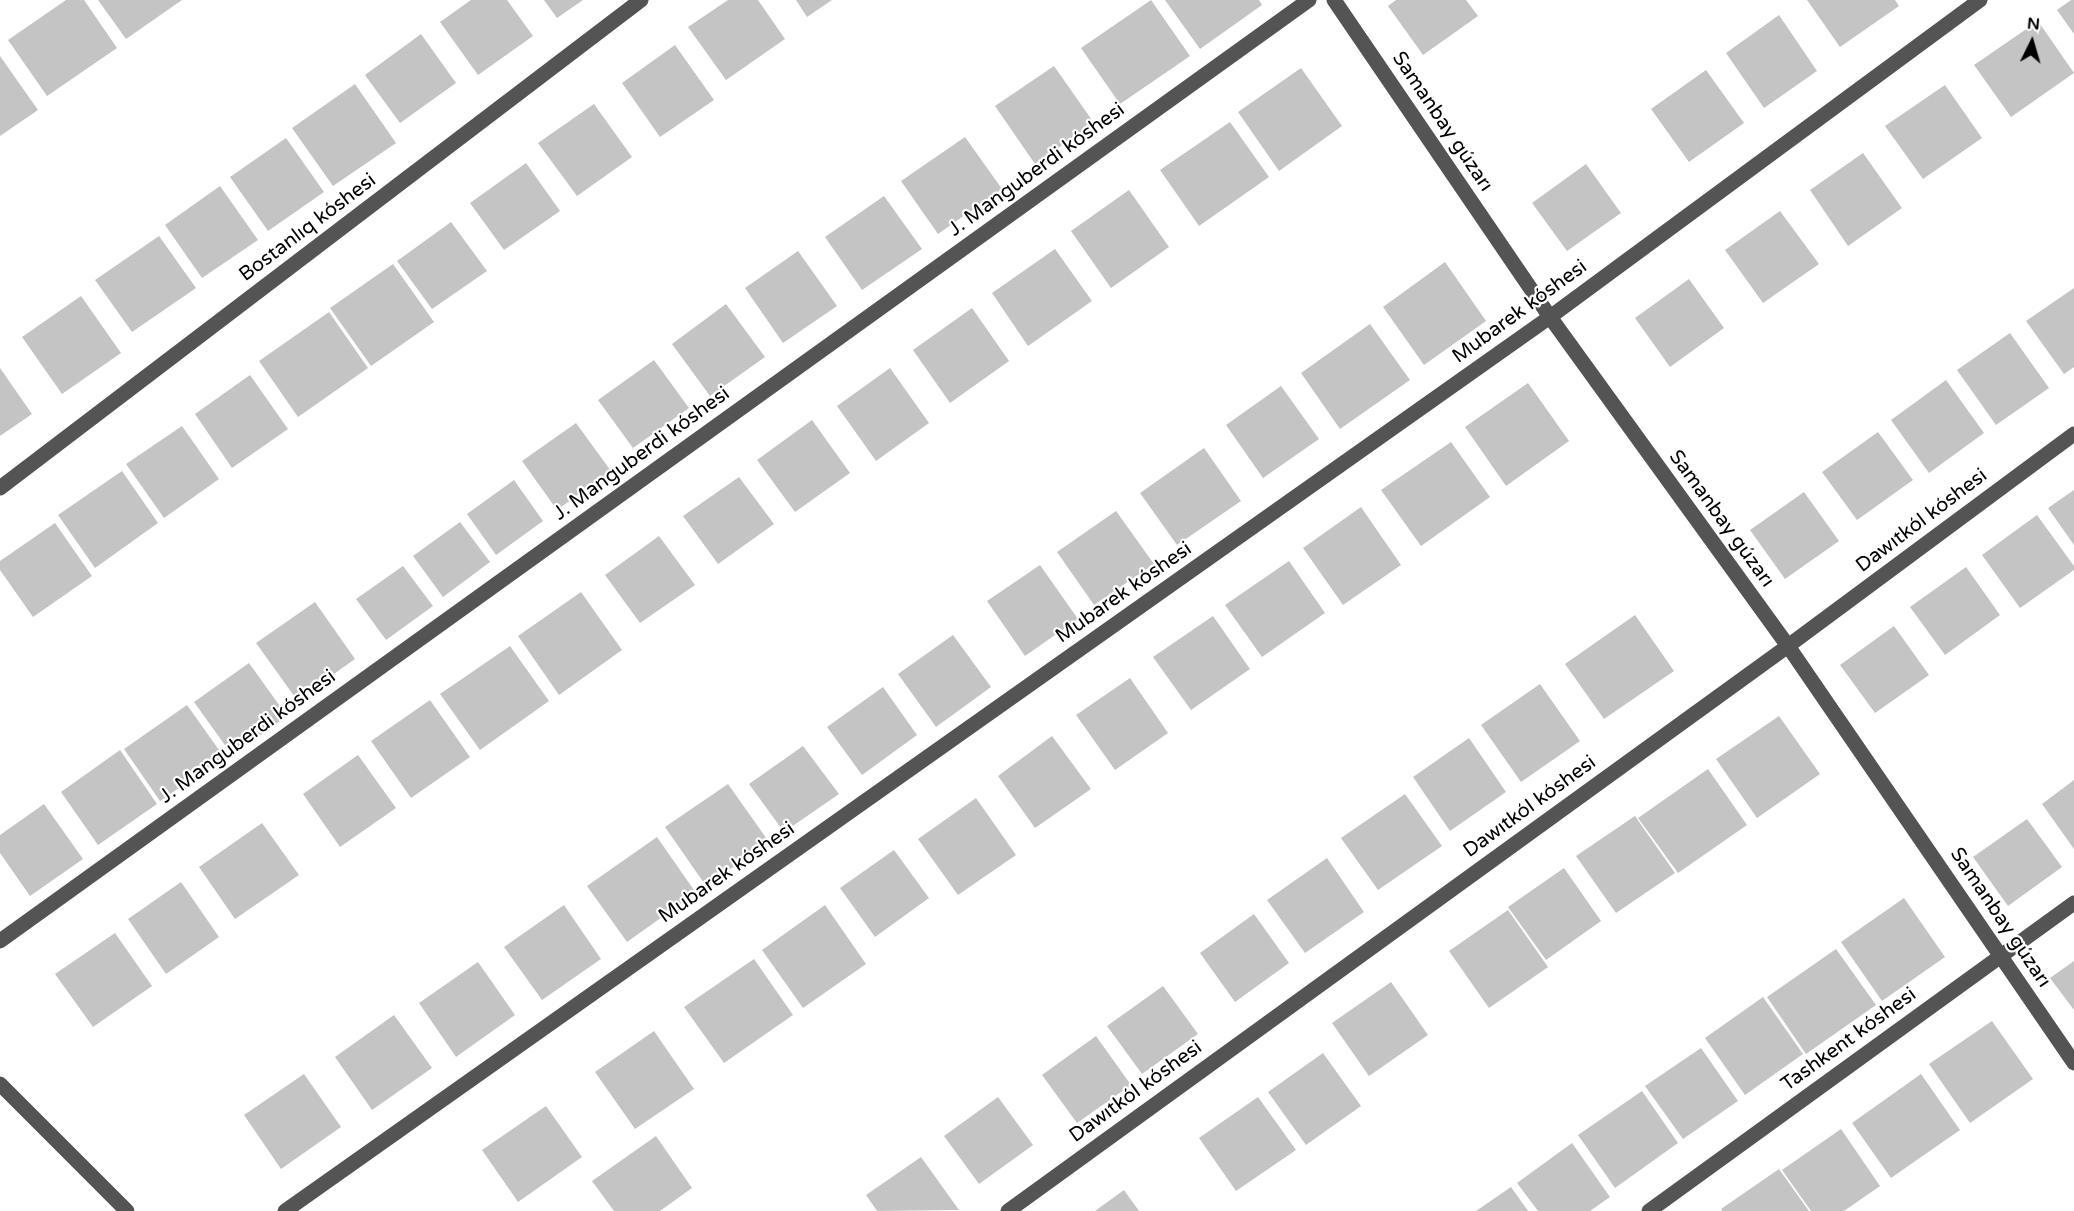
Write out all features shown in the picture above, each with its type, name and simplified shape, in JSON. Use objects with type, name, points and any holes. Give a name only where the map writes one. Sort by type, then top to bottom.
[{"type":"street","name":"Bostanlıq kóshesi","points":[[0,488],[641,0]]},
{"type":"street","name":"J. Manguberdi kóshesi","points":[[0,941],[1309,0]]},
{"type":"street","name":"Samanbay gúzarı","points":[[1334,0],[1550,317],[1788,646],[2074,1063]]},
{"type":"street","name":"Mubarek kóshesi","points":[[285,1211],[1550,317],[1980,0]]},
{"type":"street","name":"Dawıtkól kóshesi","points":[[1008,1211],[1788,646],[2074,434]]},
{"type":"street","name":"Tashkent kóshesi","points":[[1649,1211],[2074,903]]},
{"type":"street","points":[[0,1084],[127,1211]]},
{"type":"building","points":[[66,0],[84,0],[117,48],[47,96],[8,40]]},
{"type":"building","points":[[98,0],[182,0],[126,39]]},
{"type":"building","points":[[471,0],[507,0],[533,36],[478,75],[440,22]]},
{"type":"building","points":[[544,0],[583,0],[557,18]]},
{"type":"building","points":[[728,0],[758,0],[785,39],[726,80],[688,27]]},
{"type":"building","points":[[796,0],[832,0],[807,17]]},
{"type":"building","points":[[1151,0],[1190,56],[1120,104],[1081,48]]},
{"type":"building","points":[[1165,0],[1259,0],[1262,5],[1200,49]]},
{"type":"building","points":[[1396,0],[1466,0],[1478,16],[1423,55],[1388,6]]},
{"type":"building","points":[[1807,0],[1895,0],[1899,6],[1840,47]]},
{"type":"building","points":[[2074,0],[2074,34],[2057,10]]},
{"type":"building","points":[[1779,15],[1817,71],[1764,108],[1726,53]]},
{"type":"building","points":[[2038,21],[2074,73],[2011,117],[1974,65]]},
{"type":"building","points":[[421,34],[456,83],[400,123],[365,75]]},
{"type":"building","points":[[675,45],[714,100],[660,137],[622,83]]},
{"type":"building","points":[[0,56],[38,110],[0,136]]},
{"type":"building","points":[[1054,66],[1094,123],[1035,164],[995,106]]},
{"type":"building","points":[[1301,68],[1342,126],[1279,171],[1238,112]]},
{"type":"building","points":[[1706,70],[1744,123],[1689,162],[1651,109]]},
{"type":"building","points":[[355,84],[396,143],[333,186],[292,128]]},
{"type":"building","points":[[1945,85],[1982,138],[1923,179],[1885,126]]},
{"type":"building","points":[[594,104],[632,157],[577,196],[538,143]]},
{"type":"building","points":[[1230,122],[1269,177],[1199,226],[1160,170]]},
{"type":"building","points":[[965,137],[1002,189],[938,234],[901,181]]},
{"type":"building","points":[[286,138],[324,192],[268,231],[230,177]]},
{"type":"building","points":[[1863,153],[1902,208],[1848,246],[1810,190]]},
{"type":"building","points":[[526,163],[560,211],[504,250],[470,203]]},
{"type":"building","points":[[1586,164],[1621,213],[1567,251],[1532,203]]},
{"type":"building","points":[[220,186],[258,240],[202,278],[165,225]]},
{"type":"building","points":[[1129,190],[1169,247],[1111,288],[1071,231]]},
{"type":"building","points":[[884,196],[922,249],[862,290],[825,237]]},
{"type":"building","points":[[1780,211],[1819,264],[1763,303],[1725,250]]},
{"type":"building","points":[[451,222],[487,271],[432,309],[397,261]]},
{"type":"building","points":[[159,236],[196,288],[132,332],[95,280]]},
{"type":"building","points":[[1055,249],[1092,301],[1028,346],[992,293]]},
{"type":"building","points":[[798,251],[837,306],[783,343],[745,288]]},
{"type":"building","points":[[1445,262],[1486,321],[1424,365],[1383,307]]},
{"type":"building","points":[[393,264],[434,322],[371,366],[330,308]]},
{"type":"building","points":[[1689,279],[1724,328],[1670,367],[1635,318]]},
{"type":"building","points":[[2074,288],[2074,367],[2064,374],[2026,321]]},
{"type":"building","points":[[81,296],[121,353],[62,394],[22,337]]},
{"type":"building","points":[[726,304],[765,357],[710,396],[672,344]]},
{"type":"building","points":[[972,308],[1009,361],[950,403],[913,350]]},
{"type":"building","points":[[329,312],[368,368],[298,417],[259,361]]},
{"type":"building","points":[[1370,324],[1410,380],[1340,429],[1301,373]]},
{"type":"building","points":[[2010,333],[2049,388],[1996,425],[1957,370]]},
{"type":"building","points":[[654,360],[689,408],[633,448],[598,400]]},
{"type":"building","points":[[0,368],[32,414],[0,436]]},
{"type":"building","points":[[890,368],[929,423],[876,461],[837,406]]},
{"type":"building","points":[[250,375],[288,429],[232,468],[195,414]]},
{"type":"building","points":[[1946,380],[1984,433],[1929,473],[1891,420]]},
{"type":"building","points":[[1528,383],[1569,441],[1506,486],[1465,427]]},
{"type":"building","points":[[1281,386],[1319,439],[1263,478],[1226,425]]},
{"type":"building","points":[[812,420],[850,473],[795,512],[757,460]]},
{"type":"building","points":[[576,423],[611,471],[557,510],[522,461]]},
{"type":"building","points":[[182,426],[219,479],[164,518],[126,464]]},
{"type":"building","points":[[1878,432],[1913,480],[1857,520],[1822,472]]},
{"type":"building","points":[[1451,442],[1490,497],[1421,546],[1381,490]]},
{"type":"building","points":[[1204,448],[1241,501],[1177,545],[1140,493]]},
{"type":"building","points":[[122,471],[158,523],[95,568],[58,515]]},
{"type":"building","points":[[739,477],[774,524],[718,564],[683,516]]},
{"type":"building","points":[[514,480],[543,521],[496,555],[467,514]]},
{"type":"building","points":[[2074,490],[2074,545],[2048,508]]},
{"type":"building","points":[[1804,492],[1839,541],[1785,579],[1750,530]]},
{"type":"building","points":[[1361,507],[1401,565],[1343,605],[1303,548]]},
{"type":"building","points":[[1116,511],[1154,564],[1094,605],[1057,552]]},
{"type":"building","points":[[2037,515],[2074,566],[2074,570],[2020,608],[1982,555]]},
{"type":"building","points":[[460,522],[490,562],[443,597],[413,556]]},
{"type":"building","points":[[55,523],[92,576],[33,617],[0,570],[0,561]]},
{"type":"building","points":[[659,536],[695,585],[640,623],[605,575]]},
{"type":"building","points":[[1289,561],[1325,613],[1262,657],[1225,605]]},
{"type":"building","points":[[1040,565],[1078,619],[1025,656],[987,601]]},
{"type":"building","points":[[403,566],[433,606],[386,640],[356,599]]},
{"type":"building","points":[[1966,567],[2000,615],[1945,655],[1910,607]]},
{"type":"building","points":[[581,592],[622,650],[559,695],[518,636]]},
{"type":"building","points":[[315,602],[355,659],[297,700],[256,643]]},
{"type":"building","points":[[1635,615],[1674,671],[1604,719],[1565,664]]},
{"type":"building","points":[[1213,616],[1250,669],[1191,710],[1153,657]]},
{"type":"building","points":[[1894,626],[1929,675],[1875,713],[1840,665]]},
{"type":"building","points":[[953,635],[991,687],[936,727],[898,674]]},
{"type":"building","points":[[510,646],[549,701],[480,750],[440,694]]},
{"type":"building","points":[[249,663],[287,716],[232,755],[194,702]]},
{"type":"building","points":[[1130,678],[1168,733],[1115,770],[1076,715]]},
{"type":"building","points":[[1540,684],[1580,741],[1521,782],[1481,725]]},
{"type":"building","points":[[883,687],[917,735],[862,775],[827,727]]},
{"type":"building","points":[[430,700],[470,757],[411,798],[371,741]]},
{"type":"building","points":[[187,705],[224,757],[160,801],[124,749]]},
{"type":"building","points":[[1779,716],[1820,774],[1757,818],[1716,759]]},
{"type":"building","points":[[1052,736],[1091,789],[1035,828],[998,776]]},
{"type":"building","points":[[1469,738],[1506,792],[1450,831],[1413,777]]},
{"type":"building","points":[[803,746],[839,794],[784,832],[749,784]]},
{"type":"building","points":[[120,750],[157,804],[98,845],[61,792]]},
{"type":"building","points":[[358,755],[396,808],[340,847],[303,794]]},
{"type":"building","points":[[1708,769],[1747,825],[1678,873],[1638,818]]},
{"type":"building","points":[[2074,780],[2074,849],[2042,804]]},
{"type":"building","points":[[728,784],[769,842],[706,886],[665,827]]},
{"type":"building","points":[[1405,794],[1442,846],[1378,890],[1341,838]]},
{"type":"building","points":[[976,798],[1016,855],[958,895],[918,839]]},
{"type":"building","points":[[44,804],[83,859],[30,896],[0,853],[0,835]]},
{"type":"building","points":[[1635,816],[1675,873],[1616,913],[1576,856]]},
{"type":"building","points":[[2027,819],[2062,867],[2008,906],[1973,857]]},
{"type":"building","points":[[262,823],[299,875],[235,919],[199,867]]},
{"type":"building","points":[[657,837],[696,893],[627,942],[587,886]]},
{"type":"building","points":[[894,850],[929,898],[875,937],[840,888]]},
{"type":"building","points":[[1327,858],[1364,912],[1305,953],[1267,900]]},
{"type":"building","points":[[1564,868],[1601,921],[1546,960],[1508,907]]},
{"type":"building","points":[[181,882],[219,937],[166,974],[128,919]]},
{"type":"building","points":[[1904,898],[1945,957],[1882,1001],[1841,942]]},
{"type":"building","points":[[564,905],[601,959],[542,1000],[504,947]]},
{"type":"building","points":[[825,905],[866,964],[803,1008],[762,950]]},
{"type":"building","points":[[1508,910],[1548,967],[1489,1008],[1449,951]]},
{"type":"building","points":[[1254,914],[1289,963],[1235,1002],[1200,953]]},
{"type":"building","points":[[115,933],[152,986],[93,1027],[55,974]]},
{"type":"building","points":[[1836,949],[1876,1005],[1806,1054],[1767,997]]},
{"type":"building","points":[[754,959],[793,1015],[724,1063],[684,1007]]},
{"type":"building","points":[[2074,961],[2074,1010],[2050,978]]},
{"type":"building","points":[[478,962],[515,1015],[456,1057],[419,1003]]},
{"type":"building","points":[[1391,982],[1428,1035],[1369,1076],[1332,1023]]},
{"type":"building","points":[[1163,986],[1198,1034],[1142,1074],[1107,1026]]},
{"type":"building","points":[[1763,997],[1803,1054],[1745,1095],[1705,1038]]},
{"type":"building","points":[[394,1015],[432,1068],[372,1110],[335,1057]]},
{"type":"building","points":[[1992,1021],[2033,1079],[1970,1123],[1929,1064]]},
{"type":"building","points":[[654,1031],[694,1089],[635,1129],[595,1072]]},
{"type":"building","points":[[1096,1036],[1131,1085],[1077,1123],[1042,1075]]},
{"type":"building","points":[[1701,1048],[1738,1101],[1683,1139],[1645,1086]]},
{"type":"building","points":[[1323,1053],[1361,1106],[1306,1145],[1268,1092]]},
{"type":"building","points":[[304,1074],[341,1127],[281,1169],[244,1115]]},
{"type":"building","points":[[1921,1074],[1960,1130],[1891,1178],[1852,1123]]},
{"type":"building","points":[[1642,1091],[1678,1143],[1615,1188],[1578,1135]]},
{"type":"building","points":[[998,1097],[1033,1145],[979,1184],[944,1136]]},
{"type":"building","points":[[1258,1097],[1296,1150],[1236,1191],[1199,1138]]},
{"type":"building","points":[[546,1106],[582,1157],[518,1202],[482,1150]]},
{"type":"building","points":[[1841,1129],[1880,1186],[1844,1211],[1811,1211],[1782,1170]]},
{"type":"building","points":[[656,1136],[692,1188],[660,1211],[614,1211],[592,1181]]},
{"type":"building","points":[[1572,1143],[1610,1197],[1590,1211],[1538,1211],[1517,1183]]},
{"type":"building","points":[[921,1157],[959,1210],[877,1211],[866,1195]]},
{"type":"building","points":[[1779,1169],[1809,1211],[1722,1211],[1721,1209]]},
{"type":"building","points":[[1511,1187],[1528,1211],[1476,1211]]},
{"type":"building","points":[[1124,1190],[1139,1211],[1095,1211]]}]
